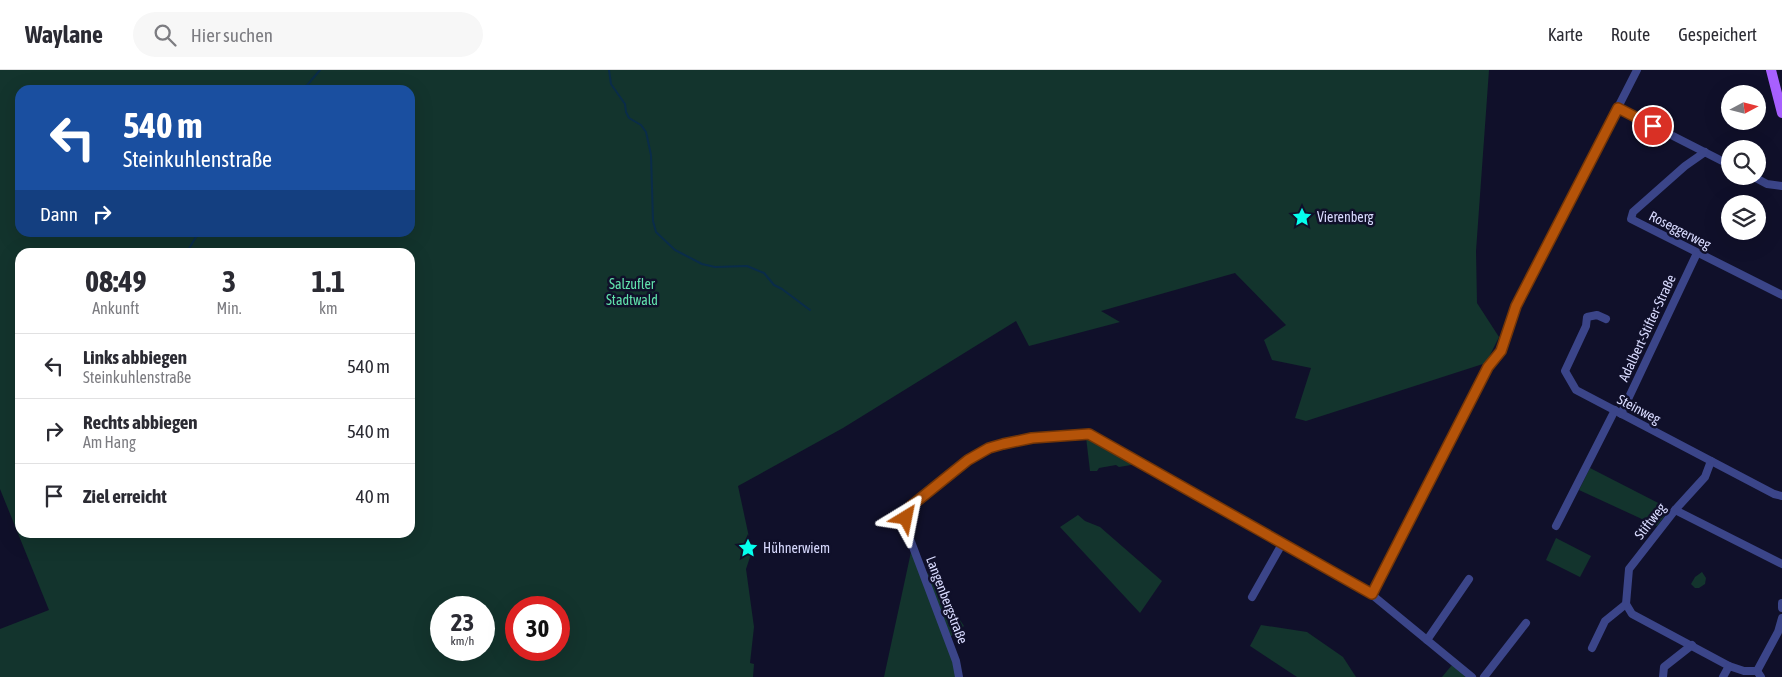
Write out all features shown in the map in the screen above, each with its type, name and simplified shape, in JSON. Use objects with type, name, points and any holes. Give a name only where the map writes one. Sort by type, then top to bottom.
[{"type":"main road","points":[[1772,70],[1782,113]]},
{"type":"street","points":[[1372,594],[1488,367],[1501,351],[1516,306],[1637,70]]},
{"type":"street","points":[[1618,108],[1721,160]]},
{"type":"street","name":"Roseggerweg","points":[[1704,152],[1685,166],[1633,212],[1631,219],[1782,295]]},
{"type":"street","points":[[1766,183],[1782,186]]},
{"type":"street","name":"Adalbert-Stifter-Straße","points":[[1556,526],[1618,412],[1697,253]]},
{"type":"street","name":"Steinweg","points":[[1606,319],[1597,315],[1587,316],[1586,326],[1564,370],[1576,390],[1774,494],[1782,496]]},
{"type":"street","name":"Langenbergstraße","points":[[959,677],[956,661],[910,539],[905,512],[968,460],[989,448],[1032,438],[1089,434],[1372,594],[1472,677]]},
{"type":"street","name":"Stiftweg","points":[[1626,604],[1629,569],[1675,510],[1705,477],[1711,461]]},
{"type":"street","points":[[1675,510],[1782,564]]},
{"type":"street","points":[[1252,597],[1282,544]]},
{"type":"street","points":[[1427,640],[1469,579]]},
{"type":"street","points":[[1782,603],[1782,608]]},
{"type":"street","points":[[1592,648],[1606,621],[1626,604],[1632,614],[1729,666],[1744,672],[1759,674],[1778,632],[1782,618]]},
{"type":"street","points":[[1484,677],[1526,623]]},
{"type":"street","points":[[1663,677],[1664,667],[1692,645]]},
{"type":"street","points":[[1723,677],[1729,666]]},
{"type":"green space","name":"Salzufler Stadtwald","points":[[0,70],[1489,70],[1476,251],[1477,303],[1499,337],[1486,363],[1306,421],[1295,418],[1311,368],[1272,360],[1264,340],[1286,325],[1235,273],[1101,311],[1120,322],[1029,346],[1016,321],[843,428],[738,486],[752,551],[746,569],[754,627],[750,663],[754,664],[753,677],[0,677],[0,629],[49,610],[20,538],[415,538],[415,248],[15,248],[15,526],[0,489]]},
{"type":"green space","points":[[1086,437],[1137,464],[1119,467],[1116,465],[1099,468],[1097,471],[1090,471]]},
{"type":"green space","points":[[1590,468],[1670,509],[1657,526],[1579,490]]},
{"type":"green space","points":[[1078,515],[1085,521],[1100,527],[1162,581],[1140,613],[1060,527]]},
{"type":"green space","points":[[1556,538],[1591,556],[1580,577],[1546,560]]},
{"type":"green space","points":[[911,552],[964,626],[949,638],[960,677],[884,677]]},
{"type":"green space","points":[[1702,572],[1706,578],[1705,584],[1695,588],[1691,584],[1695,577]]},
{"type":"green space","points":[[1261,625],[1307,632],[1343,657],[1356,677],[1297,677],[1250,646]]},
{"type":"green space","points":[[1452,665],[1466,677],[1442,677]]},
{"type":"waterway","points":[[307,85],[320,70]]},
{"type":"waterway","points":[[609,70],[611,84],[625,104],[629,118],[641,125],[646,132],[651,155],[653,221],[656,232],[675,250],[702,264],[715,267],[747,266],[764,273],[774,285],[810,310]]},
{"type":"waterway","points":[[189,248],[196,237]]},
{"type":"place","name":"Vierenberg","points":[[1302,217]]},
{"type":"place","name":"Hühnerwiem","points":[[748,548]]},
{"type":"route","points":[[906,518],[905,512],[911,506],[968,460],[989,448],[1032,438],[1089,434],[1372,594],[1488,367],[1501,351],[1509,332],[1516,306],[1618,108],[1653,126]]}]
